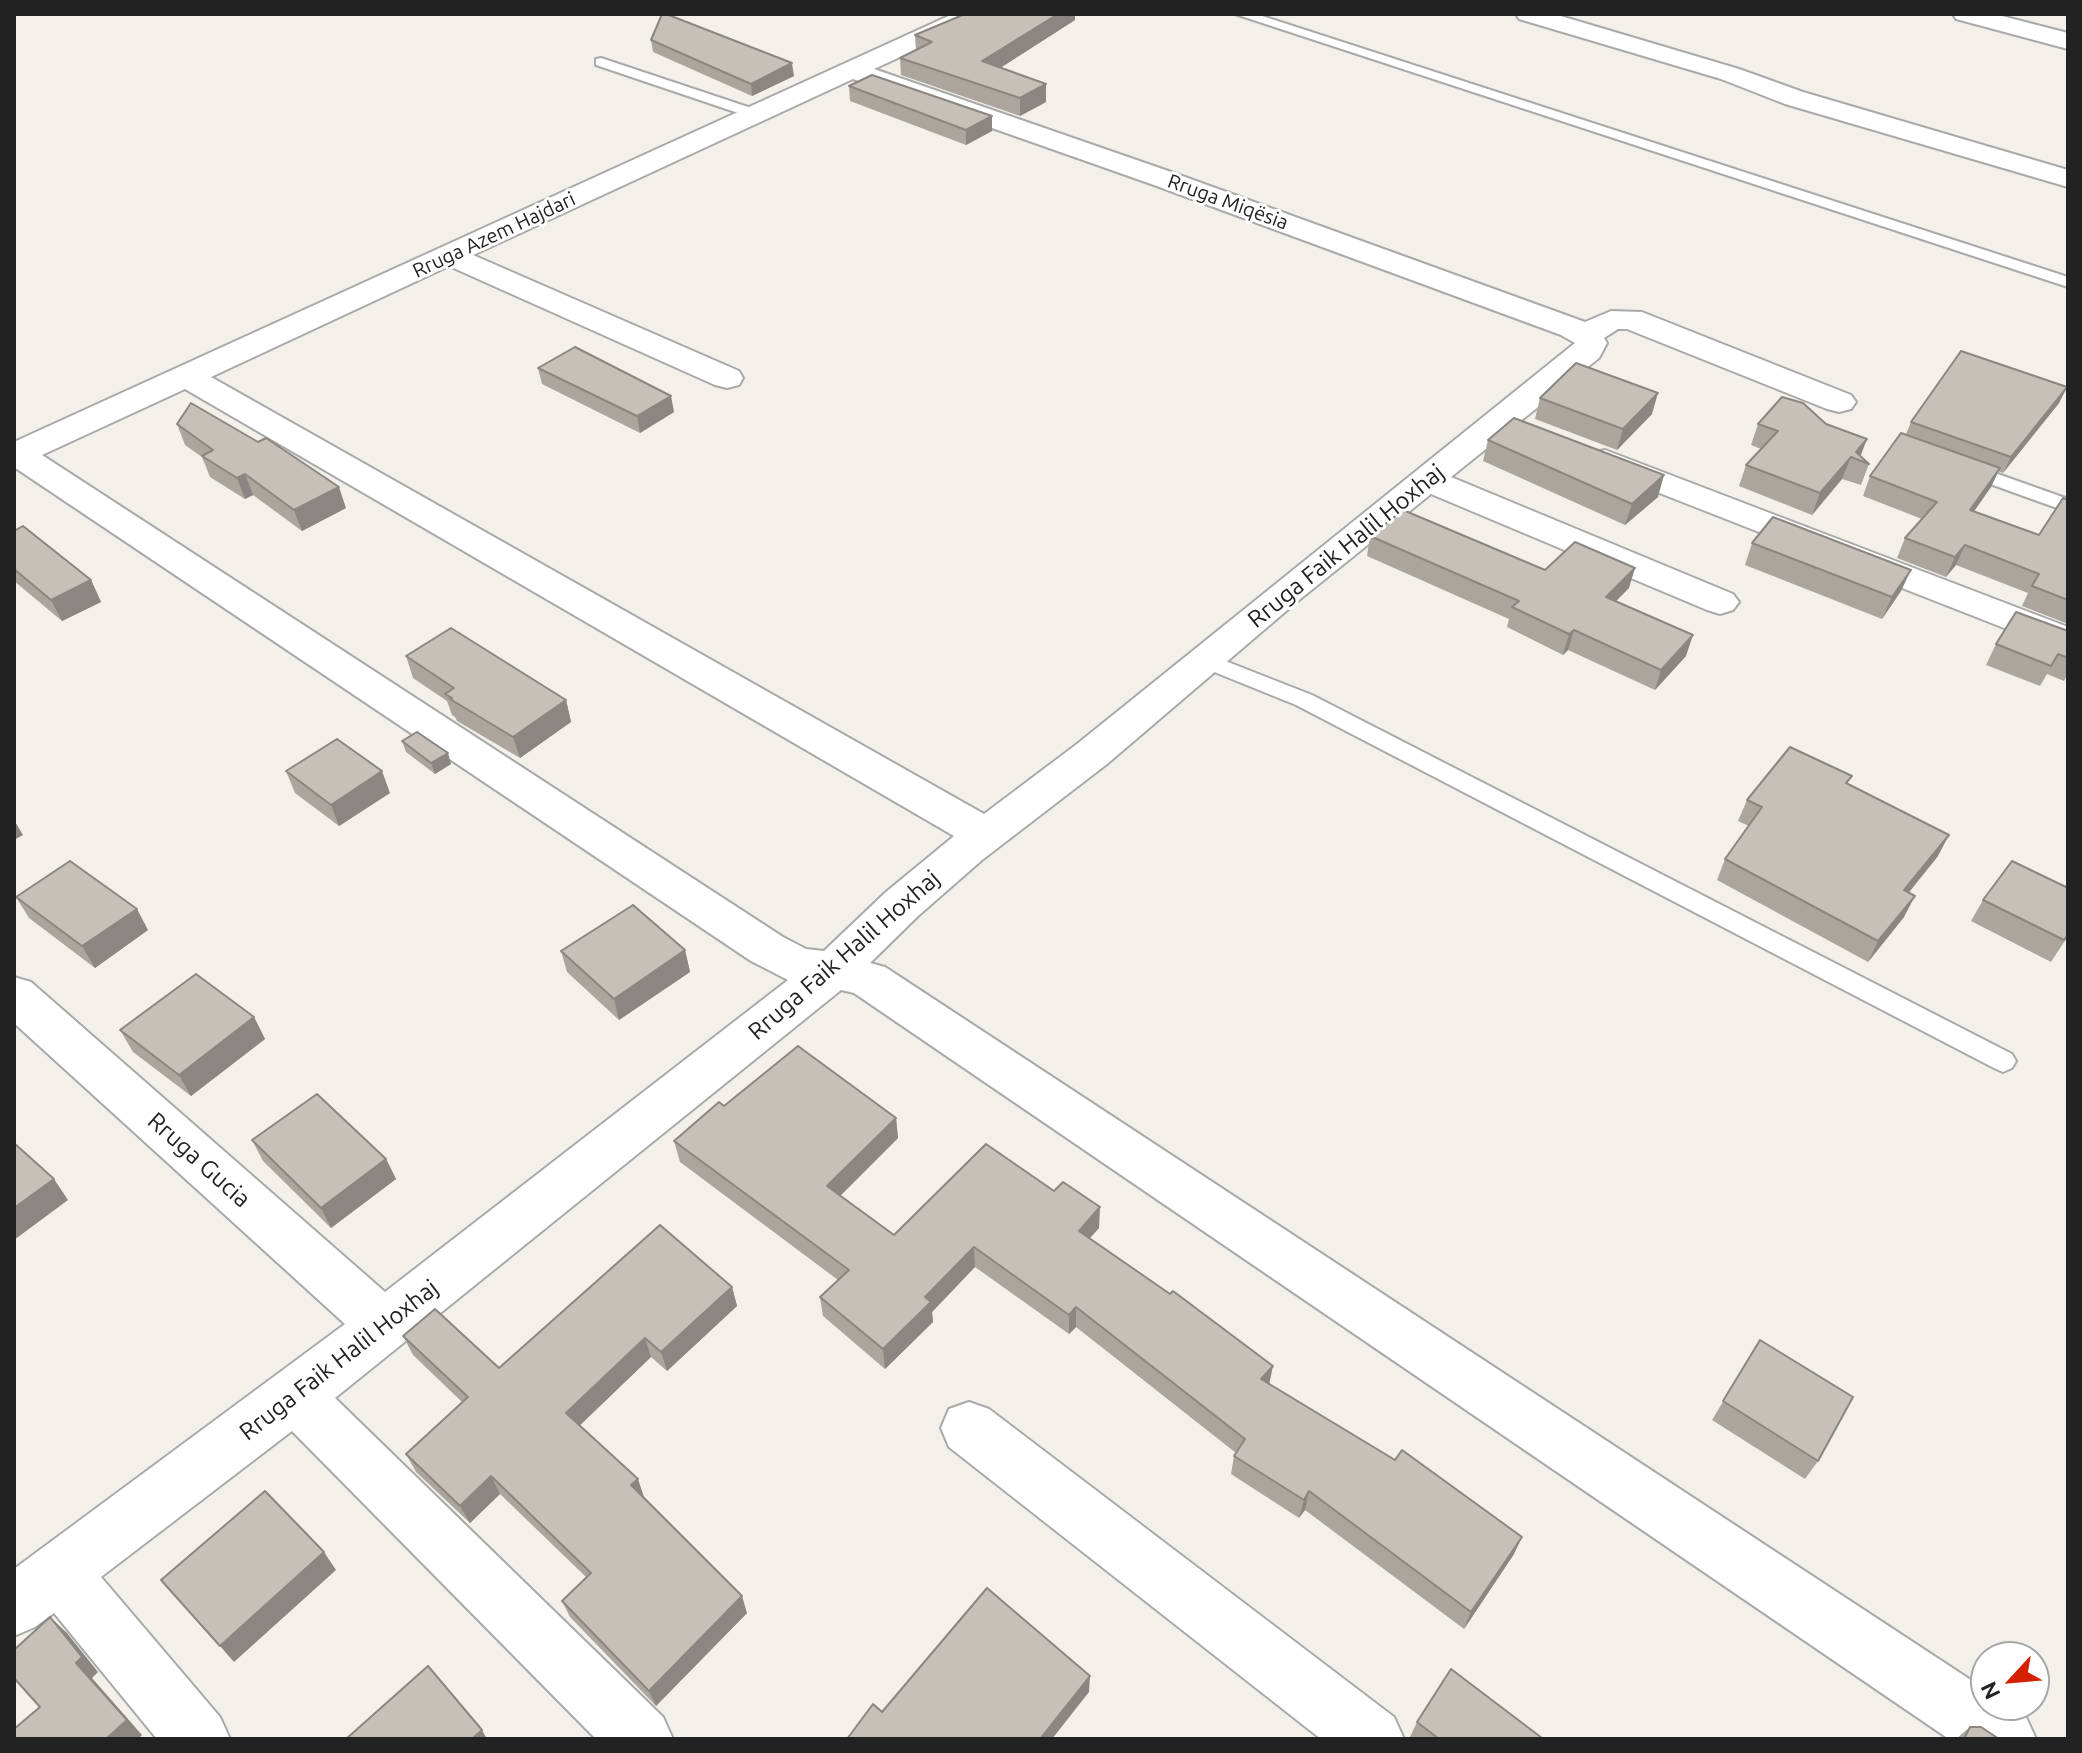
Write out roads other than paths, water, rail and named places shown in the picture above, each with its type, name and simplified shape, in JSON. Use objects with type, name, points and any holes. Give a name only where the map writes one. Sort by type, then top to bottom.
[{"type":"street","name":"Rruga Azem Hajdari","points":[[16,454],[973,14]]},
{"type":"street","points":[[1528,14],[1730,74],[1794,98],[2068,179]]},
{"type":"street","points":[[1965,14],[2068,41]]},
{"type":"street","name":"Rruga Miqësia","points":[[852,70],[1164,179],[1587,343]]},
{"type":"street","points":[[448,255],[727,378]]},
{"type":"street","name":"Rruga Faik Halil Hoxhaj","points":[[36,1589],[295,1396],[834,970],[902,904],[1092,754],[1427,480],[1517,427],[1587,343],[1611,320],[1631,319],[1839,402]]},
{"type":"street","points":[[186,376],[986,835]]},
{"type":"street","points":[[1575,449],[2068,641]]},
{"type":"street","points":[[16,454],[767,949],[798,966],[834,970],[869,980],[2004,1739]]},
{"type":"street","points":[[1427,480],[1720,602]]},
{"type":"street","name":"Rruga Gucia","points":[[14,995],[385,1326]]},
{"type":"street","points":[[295,1396],[641,1739]]},
{"type":"street","points":[[969,1428],[1372,1739]]},
{"type":"street","points":[[36,1589],[198,1739]]},
{"type":"lane","points":[[1242,14],[2068,282]]},
{"type":"lane","points":[[601,62],[755,114]]},
{"type":"lane","points":[[1952,464],[2068,506]]},
{"type":"lane","points":[[1205,660],[1304,700],[2003,1061]]}]
